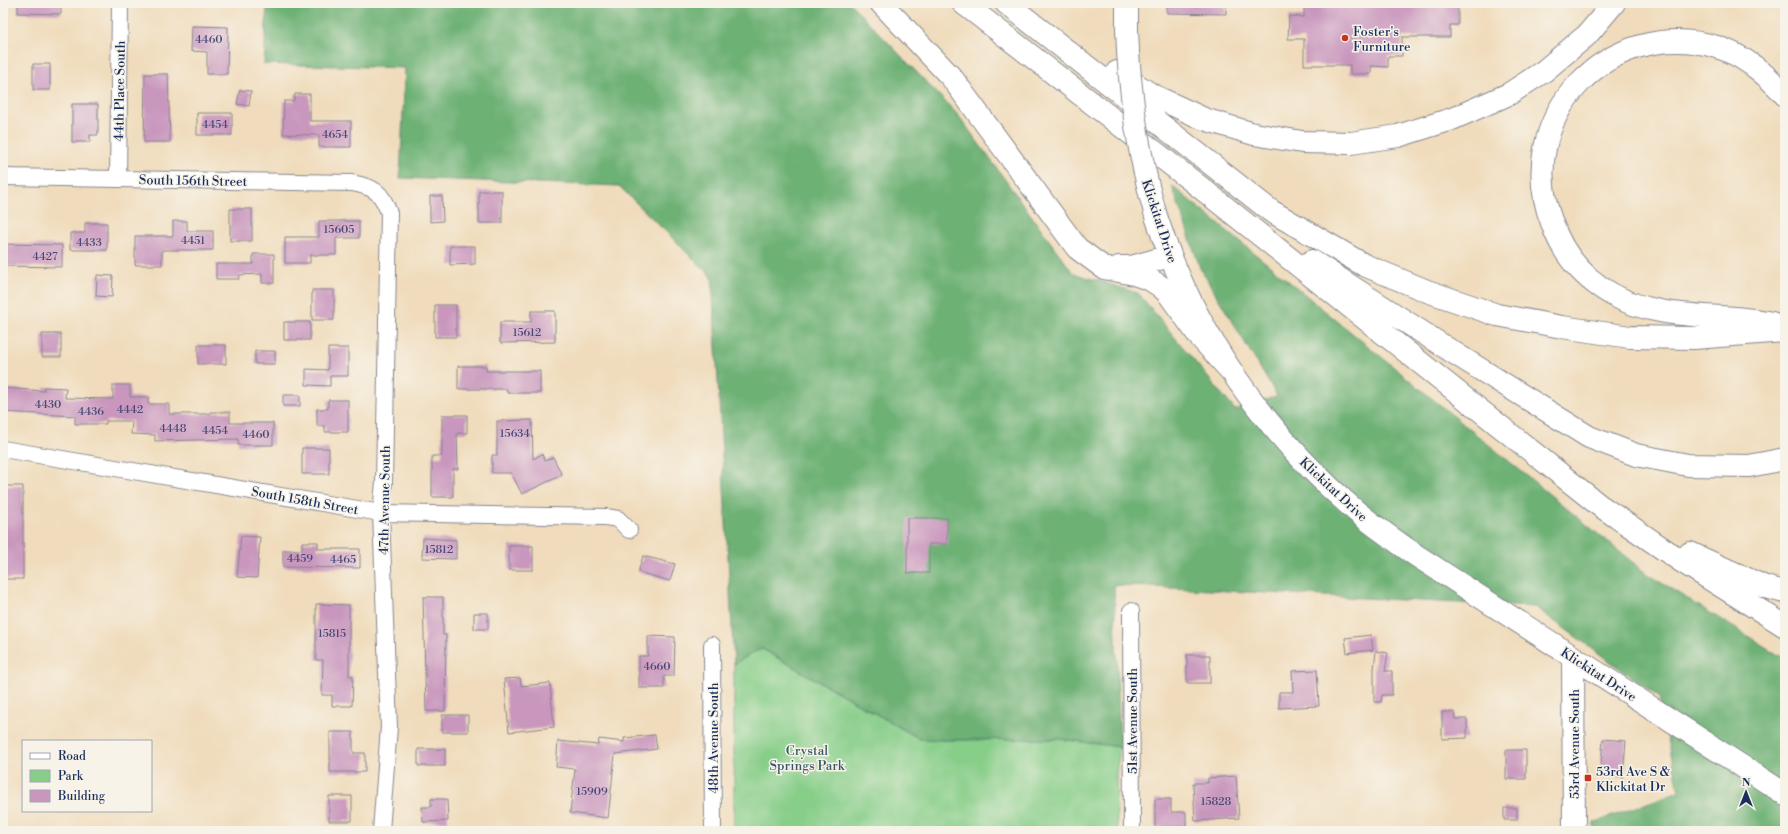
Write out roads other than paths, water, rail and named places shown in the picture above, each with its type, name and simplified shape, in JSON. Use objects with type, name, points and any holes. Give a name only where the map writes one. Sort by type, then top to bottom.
[{"type":"main road","points":[[881,3],[952,78],[1077,248],[1104,268],[1134,274],[1149,279],[1160,286],[1168,293],[1199,336],[1230,370]]},
{"type":"main road","points":[[963,3],[1196,184],[1599,505],[1681,561],[1785,626]]},
{"type":"main road","points":[[1006,3],[1271,211],[1364,265],[1427,290],[1497,315],[1569,328],[1630,337],[1694,338],[1785,331]]},
{"type":"main road","points":[[1021,3],[1095,58],[1152,95],[1204,120],[1254,134],[1302,142],[1351,143],[1398,136],[1452,120],[1509,94],[1544,71],[1587,35],[1614,3]]},
{"type":"main road","name":"Klickitat Drive","points":[[1127,3],[1129,76],[1135,123],[1144,170],[1156,216],[1170,256],[1202,325],[1230,370],[1267,421],[1290,448],[1332,490],[1357,512],[1417,556],[1785,794]]},
{"type":"main road","points":[[1785,95],[1775,84],[1754,66],[1717,47],[1694,42],[1662,41],[1629,49],[1603,63],[1581,79],[1565,99],[1548,135],[1543,157],[1542,183],[1546,208],[1557,238],[1572,262],[1593,282],[1613,295],[1634,305],[1655,311],[1763,321],[1785,325]]},
{"type":"main road","points":[[1196,184],[1451,351],[1589,437],[1636,455],[1688,465],[1748,466],[1785,459]]},
{"type":"main road","points":[[1104,268],[1131,266],[1170,256]]},
{"type":"main road","points":[[1599,505],[1696,556],[1765,587],[1785,592]]},
{"type":"main road","name":"53rd Avenue South","points":[[1574,657],[1574,831]]},
{"type":"street","name":"44th Place South","points":[[118,179],[120,3]]},
{"type":"street","name":"South 156th Street","points":[[3,177],[352,183],[368,186],[380,195]]},
{"type":"street","name":"47th Avenue South","points":[[380,195],[386,204],[389,214],[384,482],[381,513],[389,727],[381,831]]},
{"type":"street","name":"South 158th Street","points":[[3,449],[381,513],[606,517],[618,519],[629,530]]},
{"type":"street","name":"51st Avenue South","points":[[1131,611],[1132,831]]},
{"type":"street","name":"48th Avenue South","points":[[712,645],[713,831]]},
{"type":"place","name":"Foster's Furniture","points":[[1345,38]]},
{"type":"place","name":"53rd Ave S & Klickitat Dr","points":[[1588,778]]},
{"type":"park label","name":"Crystal Springs Park","points":[[807,758]]}]
